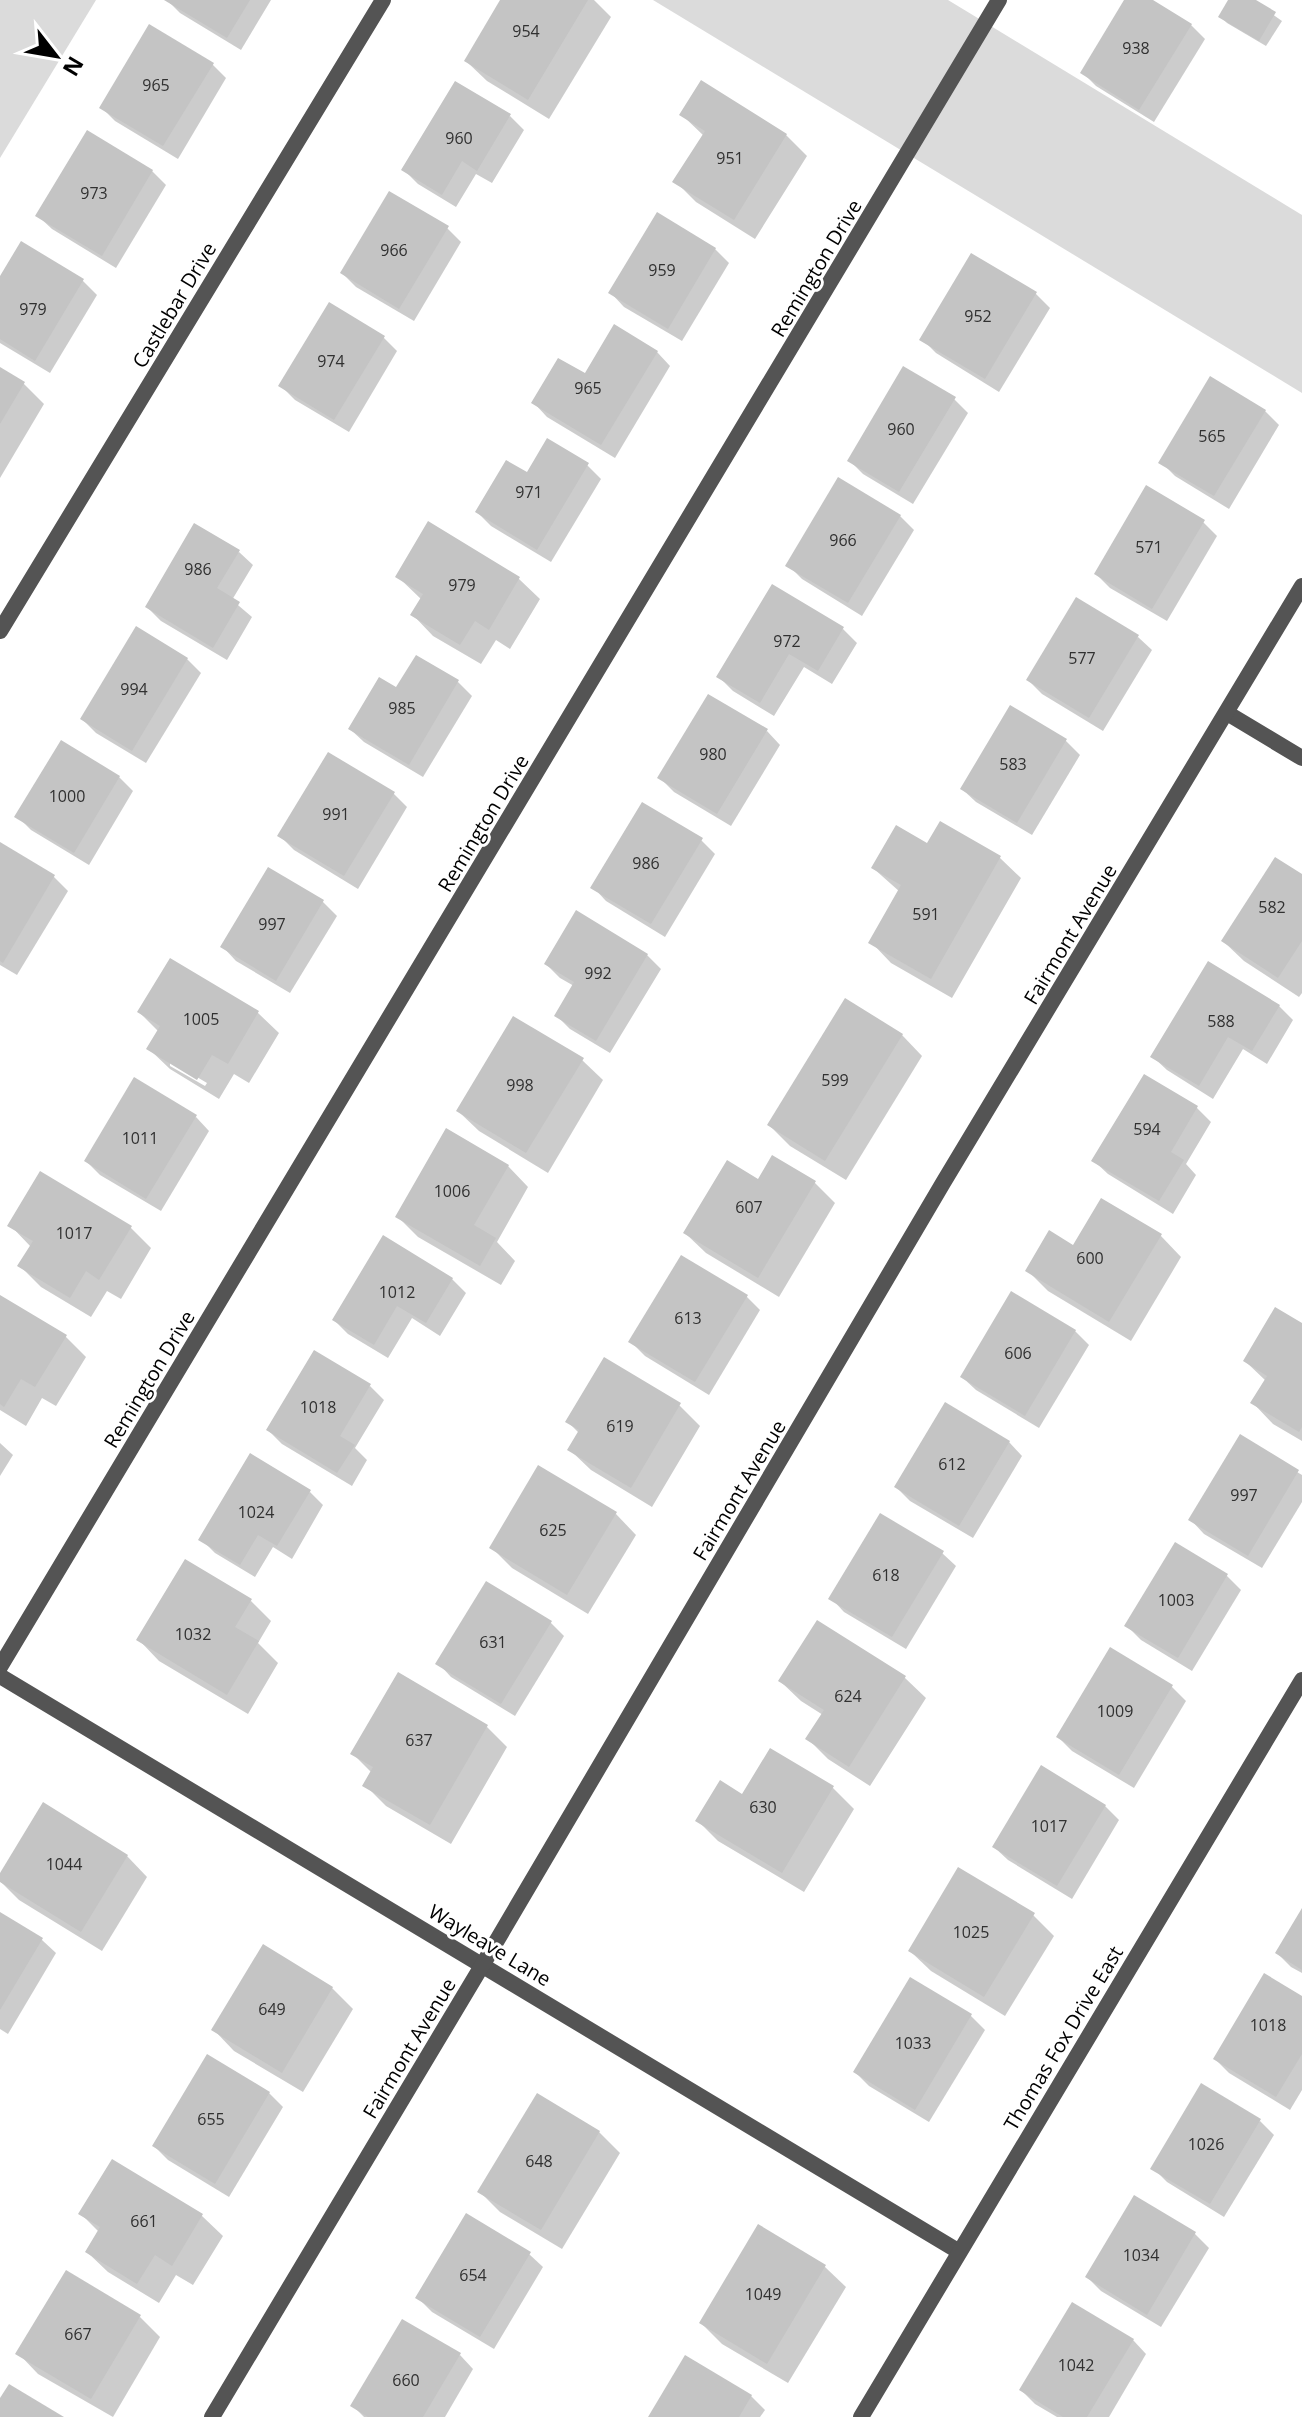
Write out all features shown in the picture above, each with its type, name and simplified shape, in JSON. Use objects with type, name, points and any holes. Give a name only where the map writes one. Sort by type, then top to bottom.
[{"type":"street","name":"Castlebar Drive","points":[[0,631],[383,0]]},
{"type":"street","name":"Remington Drive","points":[[0,1667],[999,0]]},
{"type":"street","name":"Fairmont Avenue","points":[[212,2417],[935,1197],[1302,586]]},
{"type":"street","points":[[1227,713],[1302,758]]},
{"type":"street","name":"Wayleave Lane","points":[[0,1676],[958,2251]]},
{"type":"street","name":"Thomas Fox Drive East","points":[[861,2417],[1302,1680]]},
{"type":"shaded area","points":[[0,0],[96,0],[0,158]]},
{"type":"shaded area","points":[[653,0],[948,0],[1302,215],[1302,393]]},
{"type":"building","points":[[164,0],[250,0],[227,38]]},
{"type":"building","points":[[500,0],[588,0],[528,100],[464,61]]},
{"type":"building","points":[[1124,0],[1153,0],[1192,24],[1139,110],[1080,73]]},
{"type":"building","points":[[1228,0],[1256,0],[1276,12],[1259,41],[1218,17]]},
{"type":"building","points":[[149,24],[214,63],[163,146],[99,108]]},
{"type":"building","points":[[701,80],[787,134],[734,220],[672,182],[705,131],[679,115]]},
{"type":"building","points":[[455,81],[511,114],[477,171],[462,161],[442,195],[401,170]]},
{"type":"building","points":[[87,130],[153,170],[102,256],[35,216]]},
{"type":"building","points":[[389,191],[449,226],[399,309],[340,273]]},
{"type":"building","points":[[657,212],[716,248],[668,329],[608,293]]},
{"type":"building","points":[[21,241],[84,279],[35,361],[0,339],[0,276]]},
{"type":"building","points":[[971,253],[1037,292],[985,379],[919,340]]},
{"type":"building","points":[[329,302],[385,336],[334,420],[278,386]]},
{"type":"building","points":[[614,324],[658,351],[601,445],[531,403],[558,358],[585,373]]},
{"type":"building","points":[[903,366],[956,397],[899,492],[847,461]]},
{"type":"building","points":[[0,367],[25,382],[0,424]]},
{"type":"building","points":[[1210,376],[1266,410],[1214,496],[1158,463]]},
{"type":"building","points":[[547,438],[589,463],[537,550],[475,512],[506,460],[527,472]]},
{"type":"building","points":[[838,477],[901,515],[848,603],[785,566]]},
{"type":"building","points":[[1146,485],[1205,520],[1152,609],[1094,574]]},
{"type":"building","points":[[428,521],[520,577],[489,630],[475,621],[460,645],[410,615],[423,594],[395,577]]},
{"type":"building","points":[[194,523],[240,550],[217,588],[240,602],[213,648],[145,607]]},
{"type":"building","points":[[772,584],[844,627],[818,671],[789,654],[760,703],[716,677]]},
{"type":"building","points":[[1076,597],[1139,635],[1089,718],[1026,680]]},
{"type":"building","points":[[136,626],[188,658],[132,751],[80,719]]},
{"type":"building","points":[[416,655],[459,680],[409,765],[348,729],[379,677],[396,687]]},
{"type":"building","points":[[708,694],[768,729],[717,814],[657,778]]},
{"type":"building","points":[[1010,705],[1067,739],[1017,823],[960,789]]},
{"type":"building","points":[[61,740],[120,776],[74,853],[14,817]]},
{"type":"building","points":[[328,752],[395,792],[344,876],[277,836]]},
{"type":"building","points":[[642,802],[703,838],[651,924],[590,888]]},
{"type":"building","points":[[940,821],[1001,856],[931,979],[868,943],[901,885],[871,868],[896,825],[927,843]]},
{"type":"building","points":[[0,842],[55,875],[3,963],[0,961]]},
{"type":"building","points":[[1275,857],[1302,874],[1302,941],[1278,978],[1221,941]]},
{"type":"building","points":[[268,867],[324,900],[276,981],[220,947]]},
{"type":"building","points":[[576,910],[648,954],[596,1041],[554,1016],[574,982],[544,964]]},
{"type":"building","points":[[170,958],[259,1011],[228,1064],[212,1055],[197,1080],[146,1049],[160,1026],[137,1012]]},
{"type":"building","points":[[1208,961],[1280,1005],[1252,1051],[1228,1037],[1199,1086],[1150,1057]]},
{"type":"building","points":[[845,998],[903,1034],[825,1161],[767,1125]]},
{"type":"building","points":[[513,1016],[584,1058],[526,1153],[456,1111]]},
{"type":"building","points":[[1144,1074],[1198,1106],[1171,1152],[1184,1160],[1159,1201],[1091,1161]]},
{"type":"building","points":[[134,1077],[197,1115],[146,1199],[84,1161]]},
{"type":"building","points":[[446,1128],[509,1165],[474,1225],[496,1238],[480,1266],[395,1217]]},
{"type":"building","points":[[772,1155],[816,1181],[758,1278],[683,1233],[727,1160],[758,1179]]},
{"type":"building","points":[[40,1171],[132,1226],[99,1280],[86,1271],[70,1298],[17,1266],[33,1241],[7,1226]]},
{"type":"building","points":[[1101,1198],[1162,1234],[1109,1322],[1025,1271],[1049,1230],[1073,1245]]},
{"type":"building","points":[[383,1235],[453,1278],[426,1323],[397,1306],[374,1345],[332,1320]]},
{"type":"building","points":[[681,1255],[748,1295],[695,1382],[628,1342]]},
{"type":"building","points":[[1011,1291],[1076,1330],[1025,1416],[960,1377]]},
{"type":"building","points":[[0,1295],[67,1335],[35,1387],[21,1379],[4,1407],[0,1404]]},
{"type":"building","points":[[1275,1307],[1302,1323],[1302,1427],[1299,1432],[1250,1403],[1267,1376],[1243,1361]]},
{"type":"building","points":[[314,1350],[371,1384],[340,1436],[355,1445],[337,1473],[266,1430]]},
{"type":"building","points":[[604,1357],[681,1403],[631,1488],[567,1450],[579,1430],[565,1422]]},
{"type":"building","points":[[945,1402],[1010,1441],[959,1526],[894,1487]]},
{"type":"building","points":[[1240,1434],[1299,1470],[1248,1556],[1188,1520]]},
{"type":"building","points":[[250,1453],[311,1490],[277,1546],[258,1535],[240,1565],[198,1540]]},
{"type":"building","points":[[538,1465],[617,1512],[567,1595],[489,1548]]},
{"type":"building","points":[[880,1513],[944,1551],[892,1637],[828,1599]]},
{"type":"building","points":[[1175,1542],[1228,1574],[1178,1658],[1124,1626]]},
{"type":"building","points":[[185,1559],[252,1599],[235,1627],[259,1641],[227,1695],[136,1640]]},
{"type":"building","points":[[486,1581],[552,1621],[501,1704],[435,1664]]},
{"type":"building","points":[[817,1620],[906,1676],[849,1767],[805,1739],[824,1710],[778,1681]]},
{"type":"building","points":[[1110,1647],[1173,1685],[1119,1775],[1056,1737]]},
{"type":"building","points":[[398,1672],[488,1725],[430,1825],[362,1786],[373,1767],[350,1754]]},
{"type":"building","points":[[770,1748],[834,1786],[782,1873],[695,1821],[720,1780],[742,1794]]},
{"type":"building","points":[[1041,1765],[1106,1805],[1057,1886],[992,1847]]},
{"type":"building","points":[[43,1802],[128,1855],[81,1932],[0,1882],[0,1873]]},
{"type":"building","points":[[958,1867],[1035,1913],[984,1997],[908,1951]]},
{"type":"building","points":[[1302,1908],[1302,1970],[1275,1953]]},
{"type":"building","points":[[0,1912],[43,1938],[0,2010]]},
{"type":"building","points":[[263,1944],[333,1987],[282,2073],[211,2030]]},
{"type":"building","points":[[1264,1973],[1302,1996],[1302,2054],[1276,2097],[1213,2059]]},
{"type":"building","points":[[910,1977],[972,2014],[915,2110],[853,2072]]},
{"type":"building","points":[[207,2054],[270,2092],[215,2184],[152,2146]]},
{"type":"building","points":[[1201,2083],[1261,2119],[1210,2204],[1150,2169]]},
{"type":"building","points":[[537,2093],[600,2131],[541,2230],[477,2192]]},
{"type":"building","points":[[112,2159],[203,2214],[172,2266],[155,2255],[137,2284],[85,2252],[100,2227],[78,2214]]},
{"type":"building","points":[[1134,2195],[1196,2232],[1147,2315],[1085,2277]]},
{"type":"building","points":[[466,2213],[531,2252],[480,2337],[415,2298]]},
{"type":"building","points":[[758,2224],[826,2265],[767,2364],[699,2323]]},
{"type":"building","points":[[66,2270],[141,2315],[91,2399],[15,2354]]},
{"type":"building","points":[[1072,2302],[1134,2339],[1087,2417],[1063,2417],[1019,2390]]},
{"type":"building","points":[[402,2319],[461,2353],[423,2417],[368,2417],[350,2406]]},
{"type":"building","points":[[685,2355],[752,2395],[739,2417],[648,2417]]},
{"type":"building","points":[[9,2384],[64,2417],[0,2417],[0,2398]]}]
